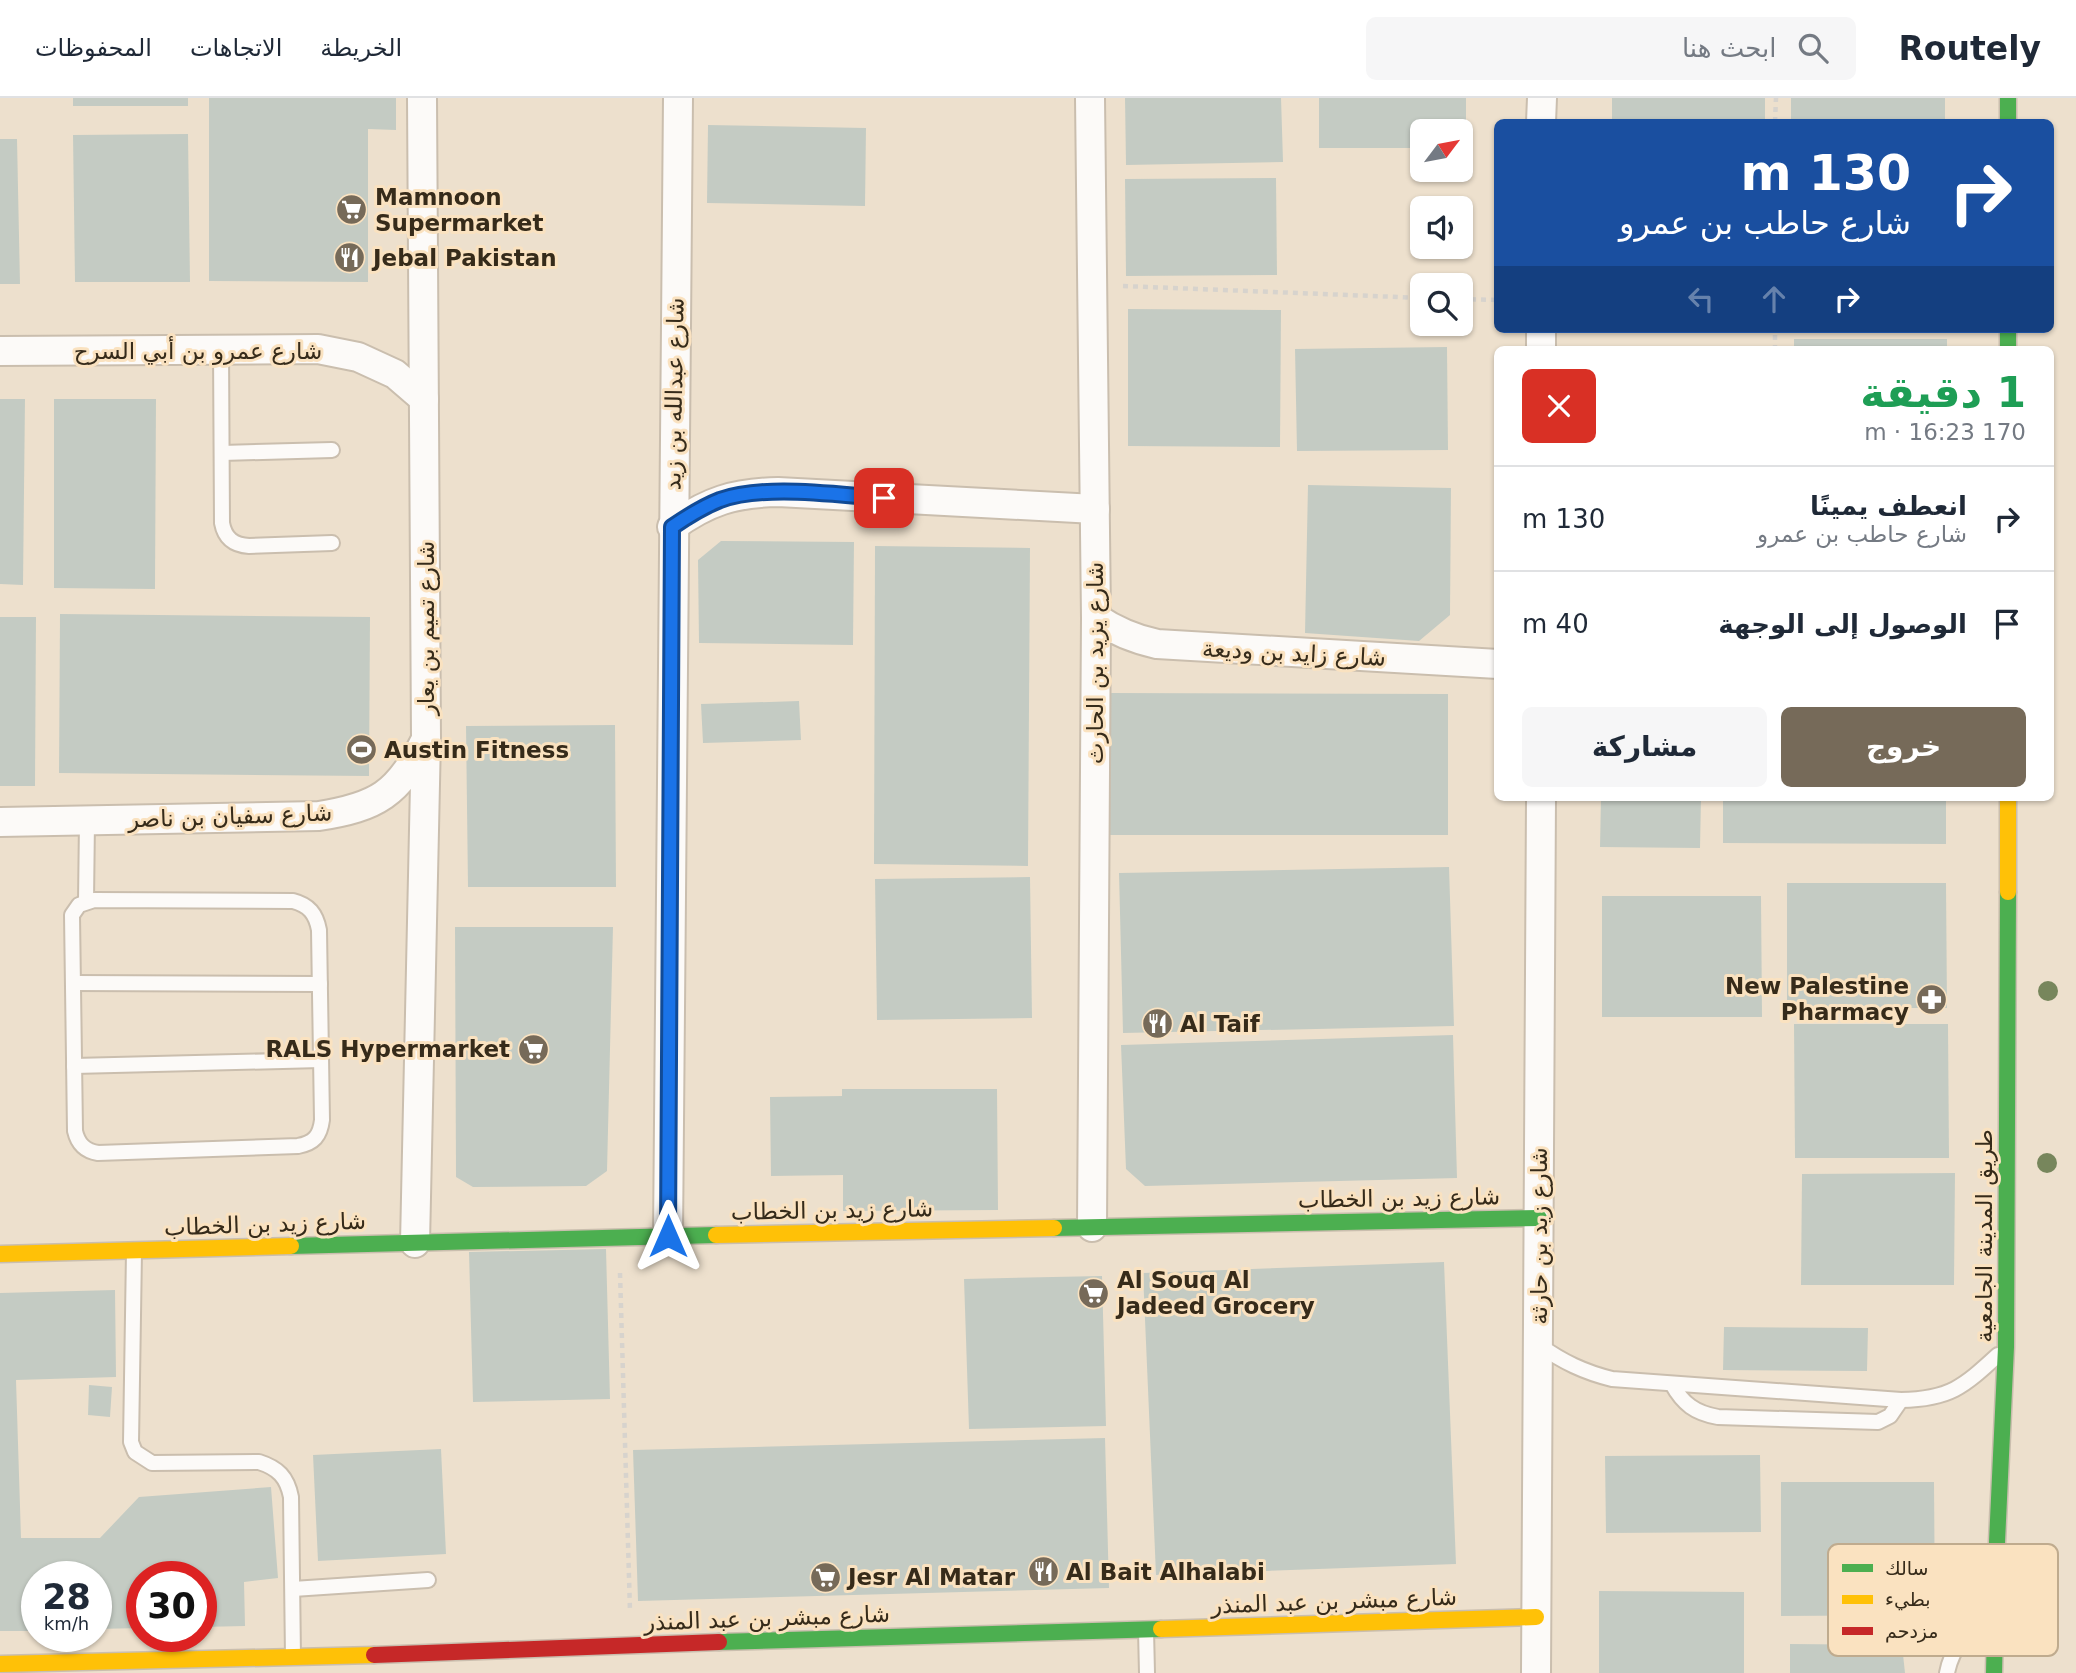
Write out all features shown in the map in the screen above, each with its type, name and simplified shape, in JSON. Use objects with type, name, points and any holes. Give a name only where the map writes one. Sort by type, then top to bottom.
[{"type":"street","name":"شارع تميم بن يعار","points":[[415,1242],[426,738],[422,98]]},
{"type":"street","name":"شارع عبدالله بن زيد","points":[[668,1236],[677,98]]},
{"type":"street","name":"شارع يزيد بن الحارث","points":[[1090,98],[1096,618],[1092,1227]]},
{"type":"street","points":[[1541,119],[1542,98]]},
{"type":"street","points":[[2008,98],[2008,119]]},
{"type":"street","name":"شارع عمرو بن أبي السرح","points":[[0,351],[318,349],[358,357],[395,374],[425,400]]},
{"type":"street","points":[[672,527],[695,510],[722,499],[750,493],[778,492],[1095,509]]},
{"type":"street","name":"شارع زايد بن وديعة","points":[[1096,618],[1135,639],[1157,644],[1494,664]]},
{"type":"street","name":"شارع سفيان بن ناصر","points":[[0,822],[319,816],[354,811],[385,795],[410,770],[426,738]]},
{"type":"street","name":"شارع زيد بن حارثة","points":[[1536,1673],[1541,801]]},
{"type":"street","name":"طريق المدينة الجامعية","points":[[1998,1544],[2006,1347],[2008,801]]},
{"type":"street","name":"شارع زيد بن الخطاب","points":[[0,1254],[619,1237],[1539,1218]]},
{"type":"street","name":"شارع مبشر بن عبد المنذر","points":[[0,1664],[293,1658],[1536,1617]]},
{"type":"lane","points":[[221,350],[222,523],[227,537],[232,542],[249,547],[332,544]]},
{"type":"lane","points":[[222,453],[332,450]]},
{"type":"lane","points":[[86,901],[87,821]]},
{"type":"lane","points":[[86,901],[280,901],[303,904],[310,909],[317,919],[320,984],[321,1130],[316,1138],[308,1144],[98,1153],[89,1152],[82,1147],[75,1131],[72,915],[79,905],[86,901]]},
{"type":"lane","points":[[73,983],[320,984]]},
{"type":"lane","points":[[74,1066],[321,1060]]},
{"type":"lane","points":[[134,1250],[131,1442],[135,1452],[152,1463],[259,1462],[282,1474],[289,1484],[291,1497],[293,1658]]},
{"type":"lane","points":[[1539,1345],[1561,1361],[1612,1379],[1901,1400],[1926,1399],[1949,1393],[1970,1381],[2006,1347]]},
{"type":"lane","points":[[1672,1384],[1680,1399],[1693,1409],[1717,1417],[1878,1422],[1890,1416],[1901,1400]]},
{"type":"lane","points":[[293,1589],[428,1580]]},
{"type":"lane","points":[[1146,1630],[1147,1673]]},
{"type":"lane","points":[[1947,1673],[1954,1656]]},
{"type":"path","points":[[1776,98],[1776,119]]},
{"type":"path","points":[[1092,285],[1410,297]]},
{"type":"path","points":[[1473,299],[1494,300]]},
{"type":"path","points":[[619,1237],[631,1645]]},
{"type":"building","points":[[73,98],[188,98],[188,106],[73,106]]},
{"type":"building","points":[[209,98],[396,98],[396,130],[368,129],[368,282],[209,281]]},
{"type":"building","points":[[1125,98],[1281,98],[1283,162],[1126,165]]},
{"type":"building","points":[[1319,98],[1466,98],[1466,119],[1410,119],[1410,148],[1319,148]]},
{"type":"building","points":[[1612,98],[1765,98],[1765,119],[1612,119]]},
{"type":"building","points":[[1791,98],[1945,98],[1945,119],[1791,119]]},
{"type":"building","points":[[708,125],[866,128],[865,206],[707,203]]},
{"type":"building","points":[[188,134],[190,282],[75,282],[73,135]]},
{"type":"building","points":[[0,139],[17,139],[20,284],[0,284]]},
{"type":"building","points":[[1276,178],[1277,275],[1126,276],[1125,179]]},
{"type":"building","points":[[1128,309],[1281,310],[1280,447],[1128,446]]},
{"type":"building","points":[[1794,339],[1947,339],[1947,346],[1794,346]]},
{"type":"building","points":[[1447,347],[1448,450],[1297,451],[1295,349]]},
{"type":"building","points":[[0,399],[25,399],[23,585],[0,584]]},
{"type":"building","points":[[54,399],[156,399],[155,589],[54,588]]},
{"type":"building","points":[[1308,485],[1451,488],[1450,615],[1419,641],[1305,633]]},
{"type":"building","points":[[721,541],[854,542],[853,645],[699,643],[698,560]]},
{"type":"building","points":[[875,546],[1030,548],[1028,866],[874,864]]},
{"type":"building","points":[[60,614],[370,617],[369,776],[59,773]]},
{"type":"building","points":[[0,617],[36,617],[35,786],[0,786]]},
{"type":"building","points":[[1107,693],[1448,694],[1448,835],[1107,835]]},
{"type":"building","points":[[799,701],[801,740],[703,743],[701,704]]},
{"type":"building","points":[[615,725],[616,887],[468,887],[466,726]]},
{"type":"building","points":[[1601,801],[1701,801],[1700,848],[1600,847]]},
{"type":"building","points":[[1723,801],[1946,801],[1946,844],[1723,843]]},
{"type":"building","points":[[1449,867],[1454,1026],[1123,1033],[1119,873]]},
{"type":"building","points":[[1030,877],[1032,1018],[877,1020],[875,879]]},
{"type":"building","points":[[1787,883],[1946,883],[1947,1008],[1787,1008]]},
{"type":"building","points":[[1602,896],[1761,896],[1762,1017],[1602,1017]]},
{"type":"building","name":"RALS Hypermarket","points":[[455,927],[613,927],[607,1171],[586,1186],[473,1187],[456,1177]]},
{"type":"building","points":[[1794,1024],[1948,1024],[1949,1158],[1795,1158]]},
{"type":"building","points":[[1453,1035],[1457,1178],[1145,1186],[1126,1169],[1121,1045]]},
{"type":"building","points":[[842,1089],[997,1089],[998,1210],[843,1211],[843,1175],[771,1176],[770,1097],[842,1096]]},
{"type":"building","points":[[1955,1173],[1954,1285],[1801,1285],[1802,1174]]},
{"type":"building","points":[[606,1249],[610,1399],[473,1402],[469,1252]]},
{"type":"building","points":[[1444,1262],[1456,1564],[1156,1575],[1143,1273]]},
{"type":"building","points":[[1102,1276],[1106,1426],[969,1429],[964,1279]]},
{"type":"building","points":[[115,1290],[116,1377],[16,1380],[21,1538],[100,1538],[139,1497],[271,1487],[278,1578],[244,1582],[245,1626],[217,1627],[217,1561],[126,1561],[126,1628],[112,1629],[112,1561],[21,1561],[21,1631],[0,1631],[0,1293]]},
{"type":"building","points":[[1724,1327],[1868,1328],[1867,1371],[1723,1370]]},
{"type":"building","points":[[89,1385],[112,1387],[110,1417],[88,1415]]},
{"type":"building","points":[[1105,1438],[1109,1588],[638,1601],[633,1450]]},
{"type":"building","points":[[441,1449],[446,1554],[318,1561],[313,1455]]},
{"type":"building","points":[[1760,1455],[1761,1532],[1606,1533],[1605,1456]]},
{"type":"building","points":[[1781,1482],[1934,1482],[1934,1544],[1828,1544],[1828,1616],[1781,1616]]},
{"type":"building","points":[[1599,1591],[1744,1592],[1744,1673],[1599,1673]]},
{"type":"building","points":[[1790,1644],[1828,1644],[1828,1656],[1903,1656],[1905,1673],[1790,1673]]},
{"type":"traffic: fast","points":[[2008,98],[2008,119]]},
{"type":"traffic: fast","points":[[2008,333],[2008,346]]},
{"type":"traffic: fast","points":[[1997,1544],[2006,1347],[2008,892]]},
{"type":"traffic: fast","points":[[1054,1228],[1539,1218]]},
{"type":"traffic: fast","points":[[291,1246],[716,1235]]},
{"type":"traffic: fast","points":[[719,1642],[1161,1629]]},
{"type":"traffic: fast","points":[[1994,1656],[1994,1673]]},
{"type":"traffic: slow","points":[[2008,801],[2008,892]]},
{"type":"traffic: slow","points":[[716,1235],[1054,1228]]},
{"type":"traffic: slow","points":[[0,1254],[291,1246]]},
{"type":"traffic: slow","points":[[1161,1629],[1536,1617]]},
{"type":"traffic: slow","points":[[0,1664],[374,1655]]},
{"type":"traffic: jam","points":[[374,1655],[719,1642]]},
{"type":"place","name":"Mamnoon Supermarket","points":[[352,210]]},
{"type":"place","name":"Jebal Pakistan","points":[[350,258]]},
{"type":"place","name":"Austin Fitness","points":[[361,750]]},
{"type":"place","name":"New Palestine Pharmacy","points":[[1932,999]]},
{"type":"place","name":"Al Taif","points":[[1157,1024]]},
{"type":"place","name":"RALS Hypermarket","points":[[533,1049]]},
{"type":"place","name":"Al Souq Al Jadeed Grocery","points":[[1094,1293]]},
{"type":"place","name":"Al Bait Alhalabi","points":[[1043,1572]]},
{"type":"place","name":"Jesr Al Matar","points":[[825,1577]]},
{"type":"route","points":[[668,1236],[672,527],[695,510],[722,499],[750,493],[884,498]]}]
